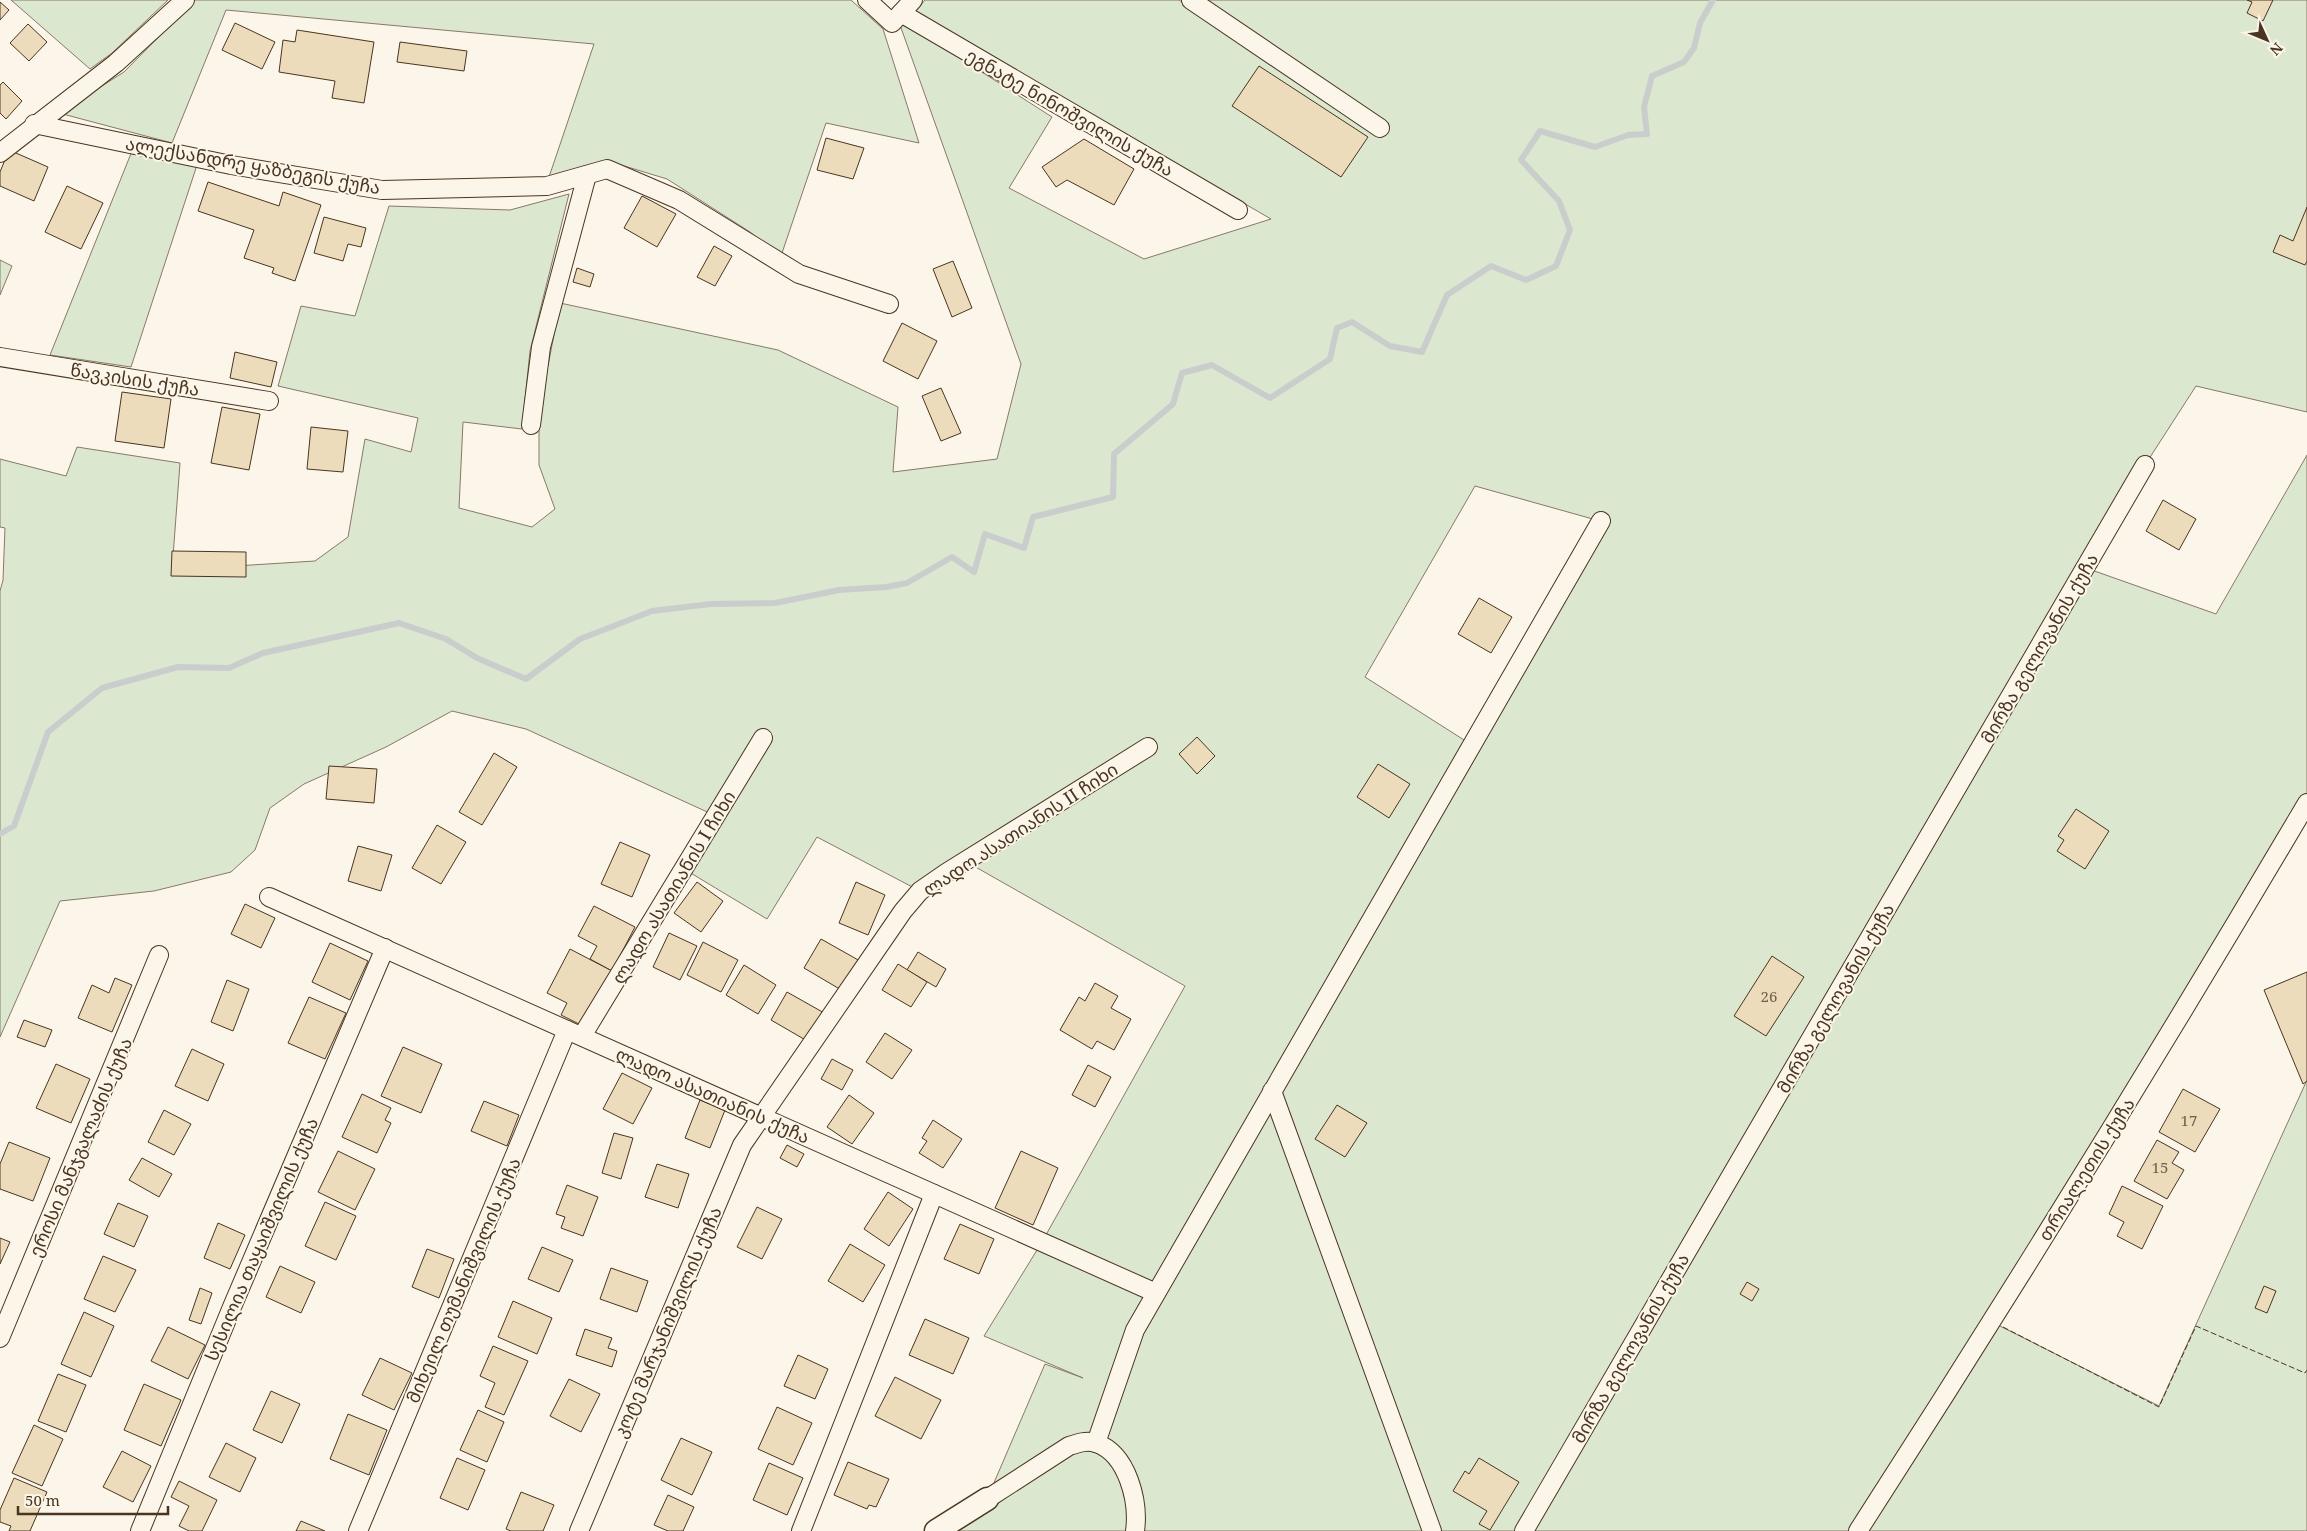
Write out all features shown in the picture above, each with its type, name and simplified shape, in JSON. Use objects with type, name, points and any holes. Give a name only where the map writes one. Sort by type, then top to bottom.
[{"type":"street","points":[[0,152],[34,124],[116,63],[185,0]]},
{"type":"street","name":"ეგნატე ნინოშვილის ქუჩა","points":[[866,0],[892,23],[907,6],[1238,210]]},
{"type":"street","points":[[1190,0],[1380,128]]},
{"type":"street","name":"ალექსანდრე ყაზბეგის ქუჩა","points":[[34,124],[231,165],[382,190],[547,186],[607,169],[670,196],[799,274],[889,304]]},
{"type":"street","points":[[531,426],[541,347],[587,175]]},
{"type":"street","name":"წავკისის ქუჩა","points":[[0,357],[269,401]]},
{"type":"street","name":"მირზა გელოვანის ქუჩა","points":[[1524,1531],[2145,465]]},
{"type":"street","points":[[1096,1444],[1135,1330],[1601,521]]},
{"type":"street","name":"ლადო ასათიანის I ჩიხი","points":[[574,1033],[763,738]]},
{"type":"street","name":"ლადო ასათიანის II ჩიხი","points":[[762,1117],[902,912],[920,892],[946,873],[1148,747]]},
{"type":"street","name":"თრიალეთის ქუჩა","points":[[1858,1531],[1992,1322],[2194,994],[2307,803]]},
{"type":"street","name":"ლადო ასათიანის ქუჩა","points":[[269,897],[1156,1293]]},
{"type":"street","name":"სესილია თაყაიშვილის ქუჩა","points":[[140,1531],[232,1307],[385,948]]},
{"type":"street","name":"ეროსი მანჯგალაძის ქუჩა","points":[[0,1338],[159,955]]},
{"type":"street","name":"მიხეილ თუმანიშვილის ქუჩა","points":[[358,1531],[574,1033]]},
{"type":"street","points":[[1272,1091],[1432,1531]]},
{"type":"street","name":"კოტე მარჯანიშვილის ქუჩა","points":[[580,1531],[742,1145],[762,1117]]},
{"type":"street","points":[[801,1531],[934,1194]]},
{"type":"street","points":[[936,1531],[988,1499],[1052,1455],[1069,1446],[1083,1442],[1096,1444],[1110,1452],[1121,1465],[1131,1484],[1135,1531]]},
{"type":"green space","points":[[11,0],[168,0],[112,53],[90,69]]},
{"type":"green space","points":[[195,0],[851,0],[883,29],[919,143],[826,123],[781,256],[750,232],[667,179],[608,161],[549,177],[594,44],[226,10],[172,143],[59,113],[124,72]]},
{"type":"green space","points":[[925,0],[1179,0],[1206,18],[1206,0],[2307,0],[2307,412],[2196,386],[2145,465],[2086,568],[2216,614],[2307,455],[2307,803],[1992,1322],[2159,1406],[2307,1080],[2307,1531],[936,1531],[987,1499],[1045,1364],[1083,1378],[984,1336],[1042,1242],[1185,986],[965,861],[920,891],[817,837],[767,919],[684,869],[716,816],[526,729],[452,711],[386,747],[304,784],[270,808],[255,850],[231,872],[154,891],[60,901],[0,1037],[0,591],[3,580],[5,528],[0,527],[0,459],[66,476],[77,447],[180,463],[172,570],[315,561],[348,537],[365,439],[411,452],[418,418],[278,386],[301,306],[355,316],[389,206],[510,210],[569,194],[530,351],[522,429],[463,422],[459,508],[532,527],[555,509],[539,465],[539,364],[548,366],[560,303],[778,350],[898,407],[893,472],[997,459],[1021,364],[900,25],[904,22],[1052,117],[1009,188],[1144,259],[1271,219],[914,12]],"holes":[[[1475,486],[1600,521],[1472,745],[1365,677]]]},
{"type":"green space","points":[[132,151],[197,165],[131,367],[50,355]]},
{"type":"green space","points":[[0,260],[12,266],[0,295]]},
{"type":"building","points":[[2247,0],[2273,0],[2263,21],[2247,13],[2252,2]]},
{"type":"building","points":[[0,2],[9,10],[0,20]]},
{"type":"building","points":[[235,23],[275,42],[262,69],[222,50]]},
{"type":"building","points":[[28,24],[47,42],[29,61],[10,43]]},
{"type":"building","points":[[297,30],[374,42],[364,103],[332,98],[335,81],[279,72],[283,40],[295,42]]},
{"type":"building","points":[[400,42],[467,51],[464,71],[397,62]]},
{"type":"building","points":[[1259,66],[1368,137],[1341,177],[1232,106]]},
{"type":"building","points":[[3,82],[22,101],[6,119],[0,113],[0,85]]},
{"type":"building","points":[[826,138],[864,148],[853,179],[817,170]]},
{"type":"building","points":[[1084,139],[1134,169],[1114,205],[1067,180],[1056,187],[1042,167]]},
{"type":"building","points":[[9,150],[48,167],[34,201],[0,186],[0,172]]},
{"type":"building","points":[[208,182],[279,206],[283,192],[321,205],[295,281],[272,273],[274,268],[244,258],[254,230],[198,211]]},
{"type":"building","points":[[67,186],[103,203],[81,249],[45,232]]},
{"type":"building","points":[[642,196],[676,214],[657,247],[624,228]]},
{"type":"building","points":[[2307,207],[2307,261],[2305,265],[2273,252],[2280,235],[2293,241]]},
{"type":"building","points":[[324,217],[366,228],[361,247],[348,244],[343,261],[314,253]]},
{"type":"building","points":[[714,246],[732,256],[715,286],[697,277]]},
{"type":"building","points":[[953,261],[972,308],[952,317],[933,269]]},
{"type":"building","points":[[577,268],[594,274],[590,287],[573,282]]},
{"type":"building","points":[[902,323],[937,341],[918,379],[883,361]]},
{"type":"building","points":[[235,352],[277,362],[271,387],[230,378]]},
{"type":"building","points":[[941,388],[961,433],[941,441],[922,396]]},
{"type":"building","points":[[122,392],[171,399],[164,448],[115,441]]},
{"type":"building","points":[[222,407],[260,414],[249,470],[211,463]]},
{"type":"building","points":[[311,427],[348,431],[343,472],[307,469]]},
{"type":"building","points":[[2163,500],[2196,519],[2179,550],[2146,531]]},
{"type":"building","points":[[172,551],[246,552],[246,577],[171,576]]},
{"type":"building","points":[[1479,598],[1512,617],[1491,653],[1458,634]]},
{"type":"building","points":[[1197,737],[1215,756],[1197,774],[1179,754]]},
{"type":"building","points":[[494,753],[517,767],[482,825],[459,812]]},
{"type":"building","points":[[1378,764],[1410,784],[1389,818],[1357,797]]},
{"type":"building","points":[[329,766],[377,769],[374,803],[326,799]]},
{"type":"building","points":[[2076,809],[2109,831],[2085,869],[2057,851],[2064,840],[2058,836]]},
{"type":"building","points":[[437,825],[466,842],[441,884],[412,868]]},
{"type":"building","points":[[620,842],[650,855],[632,897],[601,884]]},
{"type":"building","points":[[358,846],[392,855],[381,891],[348,881]]},
{"type":"building","points":[[697,882],[723,901],[701,932],[674,913]]},
{"type":"building","points":[[856,882],[885,895],[868,935],[839,923]]},
{"type":"building","points":[[245,904],[275,918],[261,948],[231,934]]},
{"type":"building","points":[[594,906],[635,927],[612,971],[590,959],[597,946],[578,936]]},
{"type":"building","points":[[669,933],[697,946],[680,980],[653,967]]},
{"type":"building","points":[[821,939],[860,961],[843,991],[804,968]]},
{"type":"building","points":[[703,942],[738,960],[721,992],[687,975]]},
{"type":"building","points":[[330,943],[368,961],[350,1000],[312,982]]},
{"type":"building","points":[[570,949],[612,971],[583,1026],[561,1015],[567,1003],[547,993]]},
{"type":"building","points":[[918,952],[946,969],[936,987],[907,970]]},
{"type":"building","points":[[1772,956],[1804,977],[1766,1036],[1734,1016]]},
{"type":"building","points":[[898,964],[927,982],[911,1007],[882,990]]},
{"type":"building","points":[[744,965],[776,985],[758,1014],[726,995]]},
{"type":"building","points":[[2307,972],[2307,1081],[2303,1084],[2264,990]]},
{"type":"building","points":[[115,978],[132,985],[112,1032],[78,1018],[92,985],[109,993]]},
{"type":"building","points":[[227,980],[249,989],[233,1031],[211,1022]]},
{"type":"building","points":[[1095,983],[1118,996],[1111,1008],[1131,1019],[1114,1050],[1097,1041],[1092,1049],[1060,1030],[1079,997],[1085,1001]]},
{"type":"building","points":[[787,992],[826,1014],[809,1042],[771,1020]]},
{"type":"building","points":[[309,997],[346,1013],[325,1059],[288,1043]]},
{"type":"building","points":[[24,1020],[52,1030],[45,1047],[17,1037]]},
{"type":"building","points":[[885,1033],[912,1050],[892,1079],[866,1062]]},
{"type":"building","points":[[403,1047],[442,1064],[421,1113],[381,1096]]},
{"type":"building","points":[[192,1049],[224,1064],[208,1101],[175,1086]]},
{"type":"building","points":[[832,1059],[853,1070],[842,1090],[821,1079]]},
{"type":"building","points":[[56,1064],[90,1079],[71,1123],[36,1108]]},
{"type":"building","points":[[1088,1065],[1111,1077],[1095,1107],[1072,1095]]},
{"type":"building","points":[[622,1073],[652,1088],[633,1124],[603,1109]]},
{"type":"building","points":[[2183,1089],[2220,1109],[2195,1152],[2159,1132]]},
{"type":"building","points":[[362,1094],[391,1108],[385,1120],[391,1123],[377,1153],[342,1137]]},
{"type":"building","points":[[849,1095],[874,1113],[852,1144],[827,1127]]},
{"type":"building","points":[[700,1100],[725,1110],[710,1148],[685,1138]]},
{"type":"building","points":[[484,1101],[519,1115],[507,1146],[471,1131]]},
{"type":"building","points":[[1337,1105],[1367,1123],[1345,1157],[1315,1139]]},
{"type":"building","points":[[164,1110],[191,1124],[174,1155],[148,1142]]},
{"type":"building","points":[[933,1120],[962,1139],[943,1168],[919,1153],[927,1141],[922,1138]]},
{"type":"building","points":[[614,1133],[633,1138],[621,1179],[602,1173]]},
{"type":"building","points":[[2157,1140],[2179,1152],[2172,1163],[2184,1170],[2167,1199],[2134,1181]]},
{"type":"building","points":[[9,1142],[50,1158],[33,1201],[0,1189],[0,1164]]},
{"type":"building","points":[[787,1145],[804,1154],[797,1167],[780,1158]]},
{"type":"building","points":[[338,1151],[375,1169],[355,1210],[318,1192]]},
{"type":"building","points":[[1021,1151],[1058,1168],[1033,1225],[995,1208]]},
{"type":"building","points":[[142,1158],[172,1174],[159,1197],[129,1180]]},
{"type":"building","points":[[657,1164],[689,1174],[678,1208],[645,1197]]},
{"type":"building","points":[[567,1185],[598,1197],[583,1236],[561,1228],[565,1217],[556,1214]]},
{"type":"building","points":[[2122,1186],[2163,1206],[2142,1249],[2117,1236],[2124,1222],[2109,1214]]},
{"type":"building","points":[[888,1192],[913,1209],[889,1246],[864,1229]]},
{"type":"building","points":[[325,1202],[356,1216],[336,1260],[305,1246]]},
{"type":"building","points":[[118,1203],[148,1216],[134,1247],[104,1234]]},
{"type":"building","points":[[757,1207],[782,1219],[762,1259],[737,1247]]},
{"type":"building","points":[[218,1223],[245,1235],[230,1269],[204,1258]]},
{"type":"building","points":[[960,1224],[994,1239],[979,1274],[944,1259]]},
{"type":"building","points":[[0,1238],[10,1242],[0,1264]]},
{"type":"building","points":[[850,1244],[885,1265],[863,1302],[828,1281]]},
{"type":"building","points":[[542,1247],[573,1260],[559,1292],[528,1279]]},
{"type":"building","points":[[427,1249],[454,1259],[439,1298],[412,1287]]},
{"type":"building","points":[[103,1256],[136,1270],[115,1312],[84,1299]]},
{"type":"building","points":[[280,1266],[315,1282],[301,1313],[266,1297]]},
{"type":"building","points":[[611,1268],[648,1281],[637,1312],[600,1299]]},
{"type":"building","points":[[1747,1282],[1759,1289],[1752,1301],[1740,1294]]},
{"type":"building","points":[[2264,1286],[2276,1291],[2267,1313],[2255,1308]]},
{"type":"building","points":[[200,1288],[212,1293],[201,1324],[189,1320]]},
{"type":"building","points":[[513,1301],[552,1318],[537,1354],[498,1337]]},
{"type":"building","points":[[84,1312],[114,1326],[91,1377],[61,1364]]},
{"type":"building","points":[[925,1319],[969,1338],[953,1374],[909,1355]]},
{"type":"building","points":[[168,1327],[205,1345],[188,1379],[151,1361]]},
{"type":"building","points":[[585,1329],[612,1338],[608,1348],[617,1351],[612,1367],[576,1355]]},
{"type":"building","points":[[493,1346],[528,1361],[504,1415],[485,1407],[495,1383],[480,1376]]},
{"type":"building","points":[[798,1355],[828,1369],[815,1399],[784,1386]]},
{"type":"building","points":[[380,1358],[412,1373],[394,1410],[362,1395]]},
{"type":"building","points":[[58,1374],[86,1385],[66,1432],[38,1421]]},
{"type":"building","points":[[895,1377],[941,1400],[921,1439],[875,1416]]},
{"type":"building","points":[[569,1379],[600,1394],[581,1432],[550,1416]]},
{"type":"building","points":[[144,1384],[181,1400],[161,1446],[124,1430]]},
{"type":"building","points":[[271,1391],[300,1404],[282,1443],[253,1430]]},
{"type":"building","points":[[777,1407],[812,1423],[793,1465],[758,1449]]},
{"type":"building","points":[[478,1410],[504,1422],[487,1462],[460,1450]]},
{"type":"building","points":[[348,1414],[387,1430],[369,1475],[330,1459]]},
{"type":"building","points":[[34,1425],[63,1439],[42,1486],[12,1473]]},
{"type":"building","points":[[681,1438],[712,1452],[692,1495],[661,1480]]},
{"type":"building","points":[[226,1443],[256,1458],[240,1492],[209,1477]]},
{"type":"building","points":[[122,1451],[151,1466],[133,1502],[103,1487]]},
{"type":"building","points":[[457,1458],[485,1470],[468,1510],[440,1498]]},
{"type":"building","points":[[1479,1458],[1519,1482],[1490,1530],[1479,1524],[1487,1511],[1453,1491],[1465,1471],[1469,1474]]},
{"type":"building","points":[[848,1462],[889,1479],[876,1507],[869,1505],[867,1509],[834,1495]]},
{"type":"building","points":[[769,1463],[803,1478],[787,1515],[753,1500]]},
{"type":"building","points":[[14,1478],[47,1492],[30,1531],[9,1531],[11,1526],[0,1522],[0,1510]]},
{"type":"building","points":[[179,1481],[217,1500],[202,1531],[189,1531],[179,1526],[189,1506],[171,1497]]},
{"type":"building","points":[[521,1492],[554,1505],[543,1531],[511,1531],[506,1529]]},
{"type":"building","points":[[668,1495],[694,1507],[683,1531],[668,1531],[654,1525]]},
{"type":"building","points":[[301,1521],[325,1531],[296,1531]]},
{"type":"waterway","points":[[0,834],[14,826],[48,732],[102,688],[178,667],[229,668],[263,653],[399,623],[446,639],[477,658],[526,679],[580,639],[652,611],[711,604],[775,603],[839,590],[886,587],[907,583],[952,557],[974,572],[985,534],[1024,548],[1033,517],[1113,497],[1114,454],[1173,404],[1182,373],[1212,365],[1270,398],[1330,359],[1337,328],[1352,322],[1390,346],[1422,352],[1447,295],[1491,266],[1526,280],[1556,266],[1570,230],[1559,201],[1521,160],[1540,131],[1595,147],[1628,135],[1647,134],[1644,107],[1652,76],[1684,62],[1694,48],[1700,23],[1713,0]]},
{"type":"fence","points":[[2003,1327],[2159,1407],[2196,1326],[2305,1373],[2307,1370]]}]
